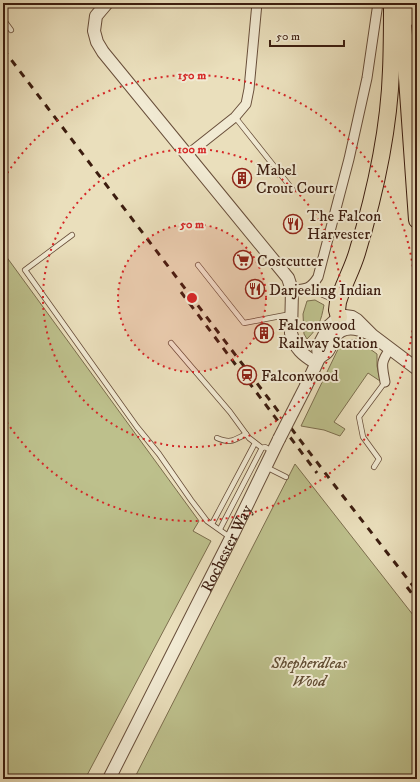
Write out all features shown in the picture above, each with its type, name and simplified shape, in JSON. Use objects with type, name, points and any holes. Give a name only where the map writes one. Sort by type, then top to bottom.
[{"type":"highway","points":[[338,310],[357,254],[373,197],[383,147],[388,111],[391,71],[392,3]]},
{"type":"highway","points":[[401,3],[417,220]]},
{"type":"highway","points":[[416,3],[417,19]]},
{"type":"street","points":[[106,3],[96,16],[94,31],[97,42],[103,52],[288,278],[292,290],[291,333],[295,345],[304,355],[318,360],[327,352],[334,337],[341,330],[348,328],[355,329],[372,335]]},
{"type":"street","points":[[187,154],[235,117],[246,104],[248,97],[257,3]]},
{"type":"street","points":[[292,290],[311,287],[318,277],[350,159],[367,78],[378,3]]},
{"type":"street","points":[[338,310],[345,316],[357,320],[372,335],[417,369]]},
{"type":"street","name":"Rochester Way","points":[[109,779],[266,467],[271,448],[306,386],[318,360],[318,347],[338,310]]},
{"type":"street","points":[[385,382],[382,364],[390,349]]},
{"type":"lane","points":[[3,19],[11,30]]},
{"type":"lane","points":[[235,117],[293,190]]},
{"type":"lane","points":[[72,235],[25,270],[137,427],[159,454],[207,521],[231,538]]},
{"type":"lane","points":[[198,265],[244,323],[291,314]]},
{"type":"lane","points":[[311,287],[323,295],[338,310]]},
{"type":"lane","points":[[171,343],[230,412],[248,438],[271,448],[220,529]]},
{"type":"lane","points":[[374,467],[379,458],[363,438],[359,417],[385,382]]},
{"type":"lane","points":[[218,438],[231,442],[246,434]]},
{"type":"lane","points":[[212,524],[255,442]]},
{"type":"lane","points":[[266,467],[286,477]]},
{"type":"green space","points":[[3,252],[199,521],[193,531],[211,541],[85,779],[3,779]]},
{"type":"green space","points":[[315,300],[324,305],[323,311],[317,327],[307,339],[304,334],[303,314],[307,301]]},
{"type":"green space","points":[[356,339],[377,354],[377,366],[380,381],[368,373],[334,422],[345,429],[340,436],[324,430],[301,426],[341,343]]},
{"type":"green space","name":"Shepherdleas Wood","points":[[295,464],[417,620],[417,779],[134,779]]},
{"type":"railway","points":[[3,49],[332,482],[417,591]]},
{"type":"railway","points":[[181,292],[317,473]]},
{"type":"railway","points":[[407,587],[417,600]]},
{"type":"place","name":"Mabel Crout Court","points":[[242,178]]},
{"type":"place","name":"The Falcon Harvester","points":[[293,224]]},
{"type":"place","name":"Costcutter","points":[[243,260]]},
{"type":"place","name":"Darjeeling Indian","points":[[255,289]]},
{"type":"place","name":"Falconwood Railway Station","points":[[264,333]]},
{"type":"place","name":"Falconwood","points":[[247,375]]}]
